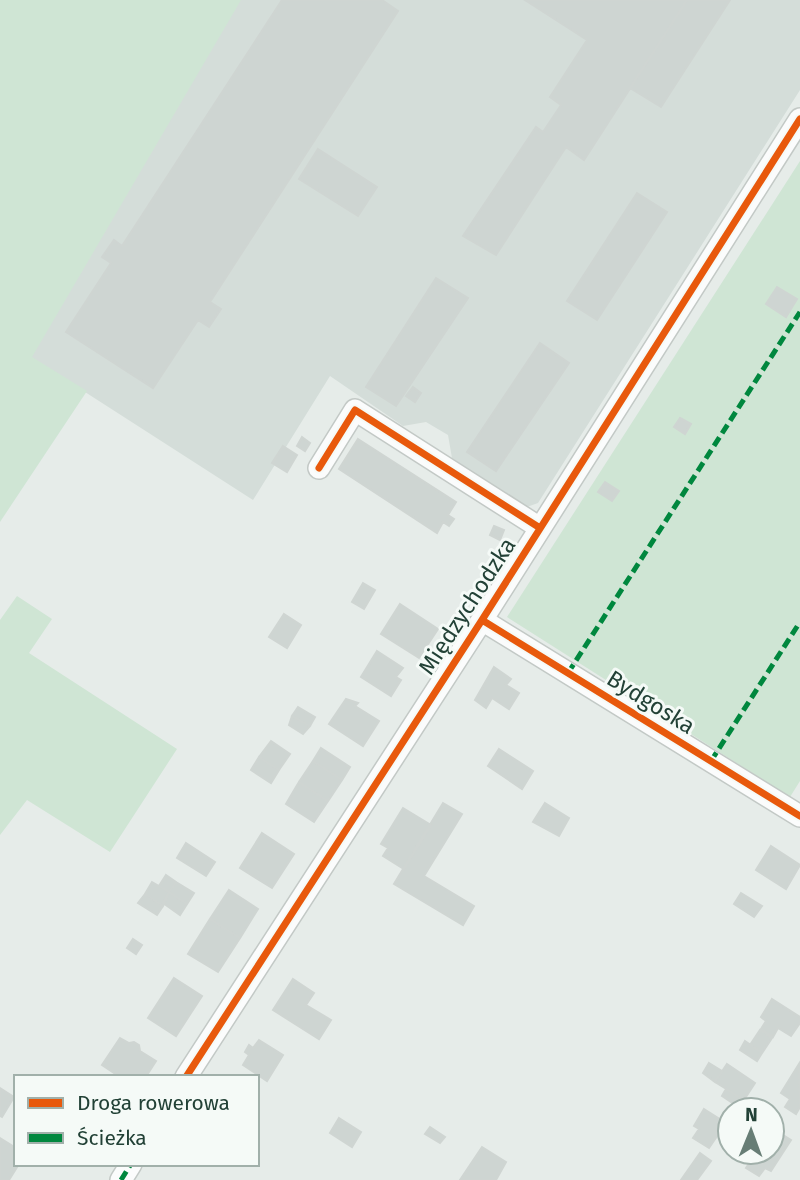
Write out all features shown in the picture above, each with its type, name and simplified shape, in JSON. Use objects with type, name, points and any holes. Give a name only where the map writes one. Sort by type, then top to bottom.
[{"type":"street","name":"Międzychodzka","points":[[187,1075],[482,620],[800,119]]},
{"type":"street","points":[[319,468],[355,411],[540,528]]},
{"type":"street","name":"Bydgoska","points":[[482,620],[800,816]]},
{"type":"shaded area","points":[[237,0],[800,0],[800,90],[538,503],[524,508],[452,458],[448,435],[426,422],[403,426],[330,376],[253,500],[15,347]]},
{"type":"green space","points":[[0,0],[241,0],[32,357],[87,391],[0,522]]},
{"type":"green space","points":[[800,161],[800,781],[790,797],[507,617]]},
{"type":"green space","points":[[17,596],[52,619],[29,653],[177,749],[110,852],[27,800],[0,835],[0,620]]},
{"type":"building","points":[[282,0],[382,0],[398,11],[210,302],[221,309],[209,327],[198,320],[153,388],[66,332],[111,263],[102,257],[114,240],[122,246]]},
{"type":"building","points":[[525,0],[687,0],[584,160],[566,147],[496,255],[463,236],[536,127],[543,132],[561,105],[550,97],[587,40]]},
{"type":"building","points":[[687,0],[730,0],[661,107],[630,88]]},
{"type":"building","points":[[318,149],[377,187],[358,216],[299,179]]},
{"type":"building","points":[[637,193],[667,212],[597,320],[567,301]]},
{"type":"building","points":[[436,278],[468,298],[396,406],[366,387]]},
{"type":"building","points":[[777,287],[797,299],[786,317],[766,304]]},
{"type":"building","points":[[540,343],[569,363],[496,471],[467,452]]},
{"type":"building","points":[[413,387],[421,393],[415,402],[406,396]]},
{"type":"building","points":[[680,418],[691,424],[685,434],[674,427]]},
{"type":"building","points":[[302,437],[310,443],[305,451],[297,446]]},
{"type":"building","points":[[358,439],[456,502],[448,515],[454,519],[449,526],[443,522],[437,533],[339,469]]},
{"type":"building","points":[[283,446],[297,455],[287,472],[272,463]]},
{"type":"building","points":[[605,482],[619,491],[612,501],[598,492]]},
{"type":"building","points":[[494,526],[504,530],[500,540],[490,535]]},
{"type":"building","points":[[363,583],[375,590],[364,609],[352,602]]},
{"type":"building","points":[[400,604],[438,629],[419,658],[381,634]]},
{"type":"building","points":[[284,614],[301,625],[287,648],[269,637]]},
{"type":"building","points":[[377,651],[403,668],[396,677],[401,680],[391,696],[361,677]]},
{"type":"building","points":[[494,667],[511,679],[506,685],[519,693],[509,709],[492,698],[486,708],[475,700]]},
{"type":"building","points":[[346,699],[358,703],[355,706],[379,721],[363,746],[329,724]]},
{"type":"building","points":[[298,707],[315,717],[310,726],[292,716]]},
{"type":"building","points":[[292,716],[310,726],[303,734],[289,725]]},
{"type":"building","points":[[271,741],[290,754],[279,770],[259,757]]},
{"type":"building","points":[[321,748],[350,767],[342,780],[313,761]]},
{"type":"building","points":[[499,749],[533,771],[522,789],[488,766]]},
{"type":"building","points":[[259,757],[279,770],[271,783],[251,770]]},
{"type":"building","points":[[313,761],[342,780],[328,801],[299,782]]},
{"type":"building","points":[[299,782],[328,801],[314,822],[286,804]]},
{"type":"building","points":[[443,803],[462,814],[424,876],[474,906],[463,925],[394,884]]},
{"type":"building","points":[[545,803],[569,818],[559,836],[533,822]]},
{"type":"building","points":[[403,808],[431,825],[404,869],[383,856],[388,848],[381,844]]},
{"type":"building","points":[[262,833],[294,854],[272,888],[240,868]]},
{"type":"building","points":[[186,843],[215,862],[206,876],[177,858]]},
{"type":"building","points":[[771,846],[800,865],[786,889],[756,870]]},
{"type":"building","points":[[166,875],[176,882],[169,892],[159,886]]},
{"type":"building","points":[[152,882],[169,892],[163,906],[145,894]]},
{"type":"building","points":[[176,882],[194,893],[187,904],[169,892]]},
{"type":"building","points":[[229,890],[258,909],[240,938],[210,919]]},
{"type":"building","points":[[169,892],[187,904],[180,915],[163,903]]},
{"type":"building","points":[[741,893],[762,906],[754,917],[734,904]]},
{"type":"building","points":[[145,894],[163,906],[157,915],[138,903]]},
{"type":"building","points":[[210,919],[240,938],[218,972],[188,954]]},
{"type":"building","points":[[133,939],[142,945],[136,954],[127,948]]},
{"type":"building","points":[[174,978],[202,996],[176,1036],[148,1018]]},
{"type":"building","points":[[293,979],[314,993],[306,1005],[331,1020],[319,1039],[273,1010]]},
{"type":"building","points":[[772,999],[800,1017],[800,1023],[791,1036],[778,1028],[773,1037],[761,1029],[766,1021],[761,1017]]},
{"type":"building","points":[[760,1030],[772,1038],[762,1053],[750,1045]]},
{"type":"building","points":[[120,1038],[139,1045],[140,1051],[156,1061],[147,1075],[117,1075],[102,1065]]},
{"type":"building","points":[[259,1040],[283,1055],[267,1081],[243,1065],[249,1055],[245,1052],[249,1045],[253,1048]]},
{"type":"building","points":[[745,1041],[762,1053],[757,1061],[740,1050]]},
{"type":"building","points":[[709,1063],[722,1071],[715,1082],[703,1073]]},
{"type":"building","points":[[727,1064],[755,1083],[747,1096],[738,1096],[715,1082]]},
{"type":"building","points":[[799,1064],[800,1107],[796,1114],[786,1108],[790,1099],[781,1093]]},
{"type":"building","points":[[0,1088],[14,1097],[2,1117],[0,1116]]},
{"type":"building","points":[[726,1089],[737,1096],[722,1096]]},
{"type":"building","points":[[704,1109],[716,1117],[716,1138],[709,1148],[693,1138],[699,1129],[694,1126]]},
{"type":"building","points":[[339,1118],[361,1132],[352,1147],[330,1133]]},
{"type":"building","points":[[430,1127],[445,1137],[440,1143],[425,1134]]},
{"type":"building","points":[[0,1138],[14,1147],[14,1166],[18,1166],[9,1180],[0,1180]]},
{"type":"building","points":[[482,1147],[506,1162],[496,1180],[460,1180]]},
{"type":"building","points":[[700,1153],[711,1161],[697,1180],[681,1180]]},
{"type":"building","points":[[774,1166],[771,1171],[765,1168],[759,1176],[746,1168]]},
{"type":"marked path","points":[[568,673],[800,312]]},
{"type":"marked path","points":[[711,761],[800,622]]},
{"type":"marked path","points":[[121,1180],[130,1166]]},
{"type":"cycle path","points":[[187,1075],[482,620],[800,119]]},
{"type":"cycle path","points":[[319,468],[355,410],[540,528]]},
{"type":"cycle path","points":[[482,620],[800,816]]}]
